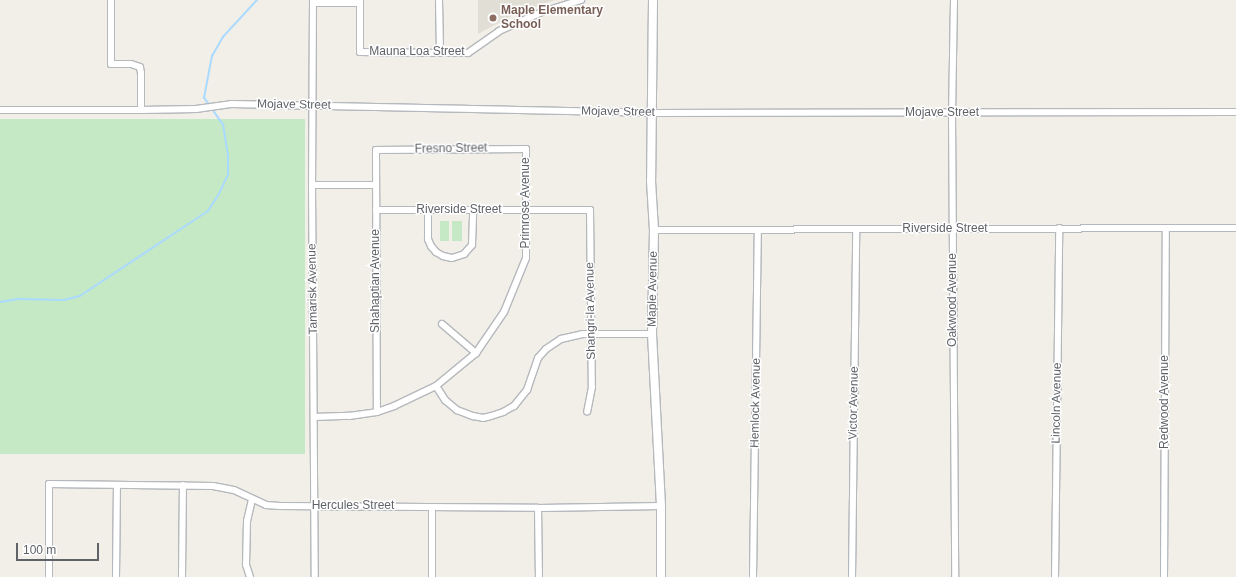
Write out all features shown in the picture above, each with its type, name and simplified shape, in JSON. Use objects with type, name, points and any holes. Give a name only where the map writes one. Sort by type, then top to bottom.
[{"type":"street","points":[[111,0],[111,64],[131,64],[140,67],[142,73],[141,110]]},
{"type":"street","points":[[439,0],[440,53]]},
{"type":"street","name":"Mauna Loa Street","points":[[360,1],[360,52],[468,53],[500,31],[542,12],[581,0]]},
{"type":"street","name":"Maple Avenue","points":[[653,0],[651,181],[654,230],[652,334],[661,506],[661,577]]},
{"type":"street","name":"Oakwood Avenue","points":[[954,0],[952,113],[955,577]]},
{"type":"street","points":[[313,1],[360,1]]},
{"type":"street","name":"Tamarisk Avenue","points":[[313,1],[311,105],[314,417],[313,505],[315,577]]},
{"type":"street","name":"Mojave Street","points":[[0,110],[141,110],[196,108],[231,104],[652,113],[1236,112]]},
{"type":"street","name":"Fresno Street","points":[[376,150],[526,149]]},
{"type":"street","name":"Primrose Avenue","points":[[314,417],[349,416],[377,412],[407,401],[436,386],[476,353],[504,312],[526,258],[526,149]]},
{"type":"street","name":"Shahaptian Avenue","points":[[376,150],[377,412]]},
{"type":"street","points":[[312,185],[376,185]]},
{"type":"street","name":"Riverside Street","points":[[376,210],[590,210]]},
{"type":"street","points":[[428,210],[428,239],[431,246],[436,252],[443,256],[452,258],[464,254],[472,245],[474,210]]},
{"type":"street","name":"Shangri-la Avenue","points":[[587,412],[592,387],[590,334],[590,210]]},
{"type":"street","name":"Lincoln Avenue","points":[[1055,577],[1059,228]]},
{"type":"street","name":"Redwood Avenue","points":[[1164,577],[1166,228]]},
{"type":"street","name":"Riverside Street","points":[[654,230],[1236,228]]},
{"type":"street","name":"Hemlock Avenue","points":[[753,577],[758,230]]},
{"type":"street","name":"Victor Avenue","points":[[852,577],[856,230]]},
{"type":"street","points":[[442,324],[476,353]]},
{"type":"street","points":[[436,386],[445,400],[457,410],[482,418],[503,412],[514,406],[527,390],[538,358],[546,349],[560,339],[573,335],[590,334],[652,334]]},
{"type":"street","name":"Hercules Street","points":[[49,577],[49,484],[183,485],[225,487],[266,505],[538,508],[661,506]]},
{"type":"street","points":[[116,577],[117,485]]},
{"type":"street","points":[[182,577],[183,485]]},
{"type":"street","points":[[250,577],[246,565],[247,528],[252,499]]},
{"type":"street","points":[[432,507],[432,577]]},
{"type":"street","points":[[538,508],[539,577]]},
{"type":"shaded area","name":"Maple Elementary School","points":[[478,0],[555,0],[517,13],[478,34]]},
{"type":"green space","points":[[0,119],[305,119],[305,454],[0,454]]},
{"type":"green space","points":[[440,221],[449,221],[449,241],[440,241]]},
{"type":"green space","points":[[452,221],[462,221],[462,241],[452,241]]},
{"type":"waterway","points":[[210,106],[204,98],[212,56],[223,37],[257,0]]},
{"type":"waterway","points":[[0,302],[20,299],[64,300],[80,296],[208,211],[219,194],[228,175],[228,156],[223,125],[212,109]]},
{"type":"place","name":"Maple Elementary School","points":[[493,18]]}]
